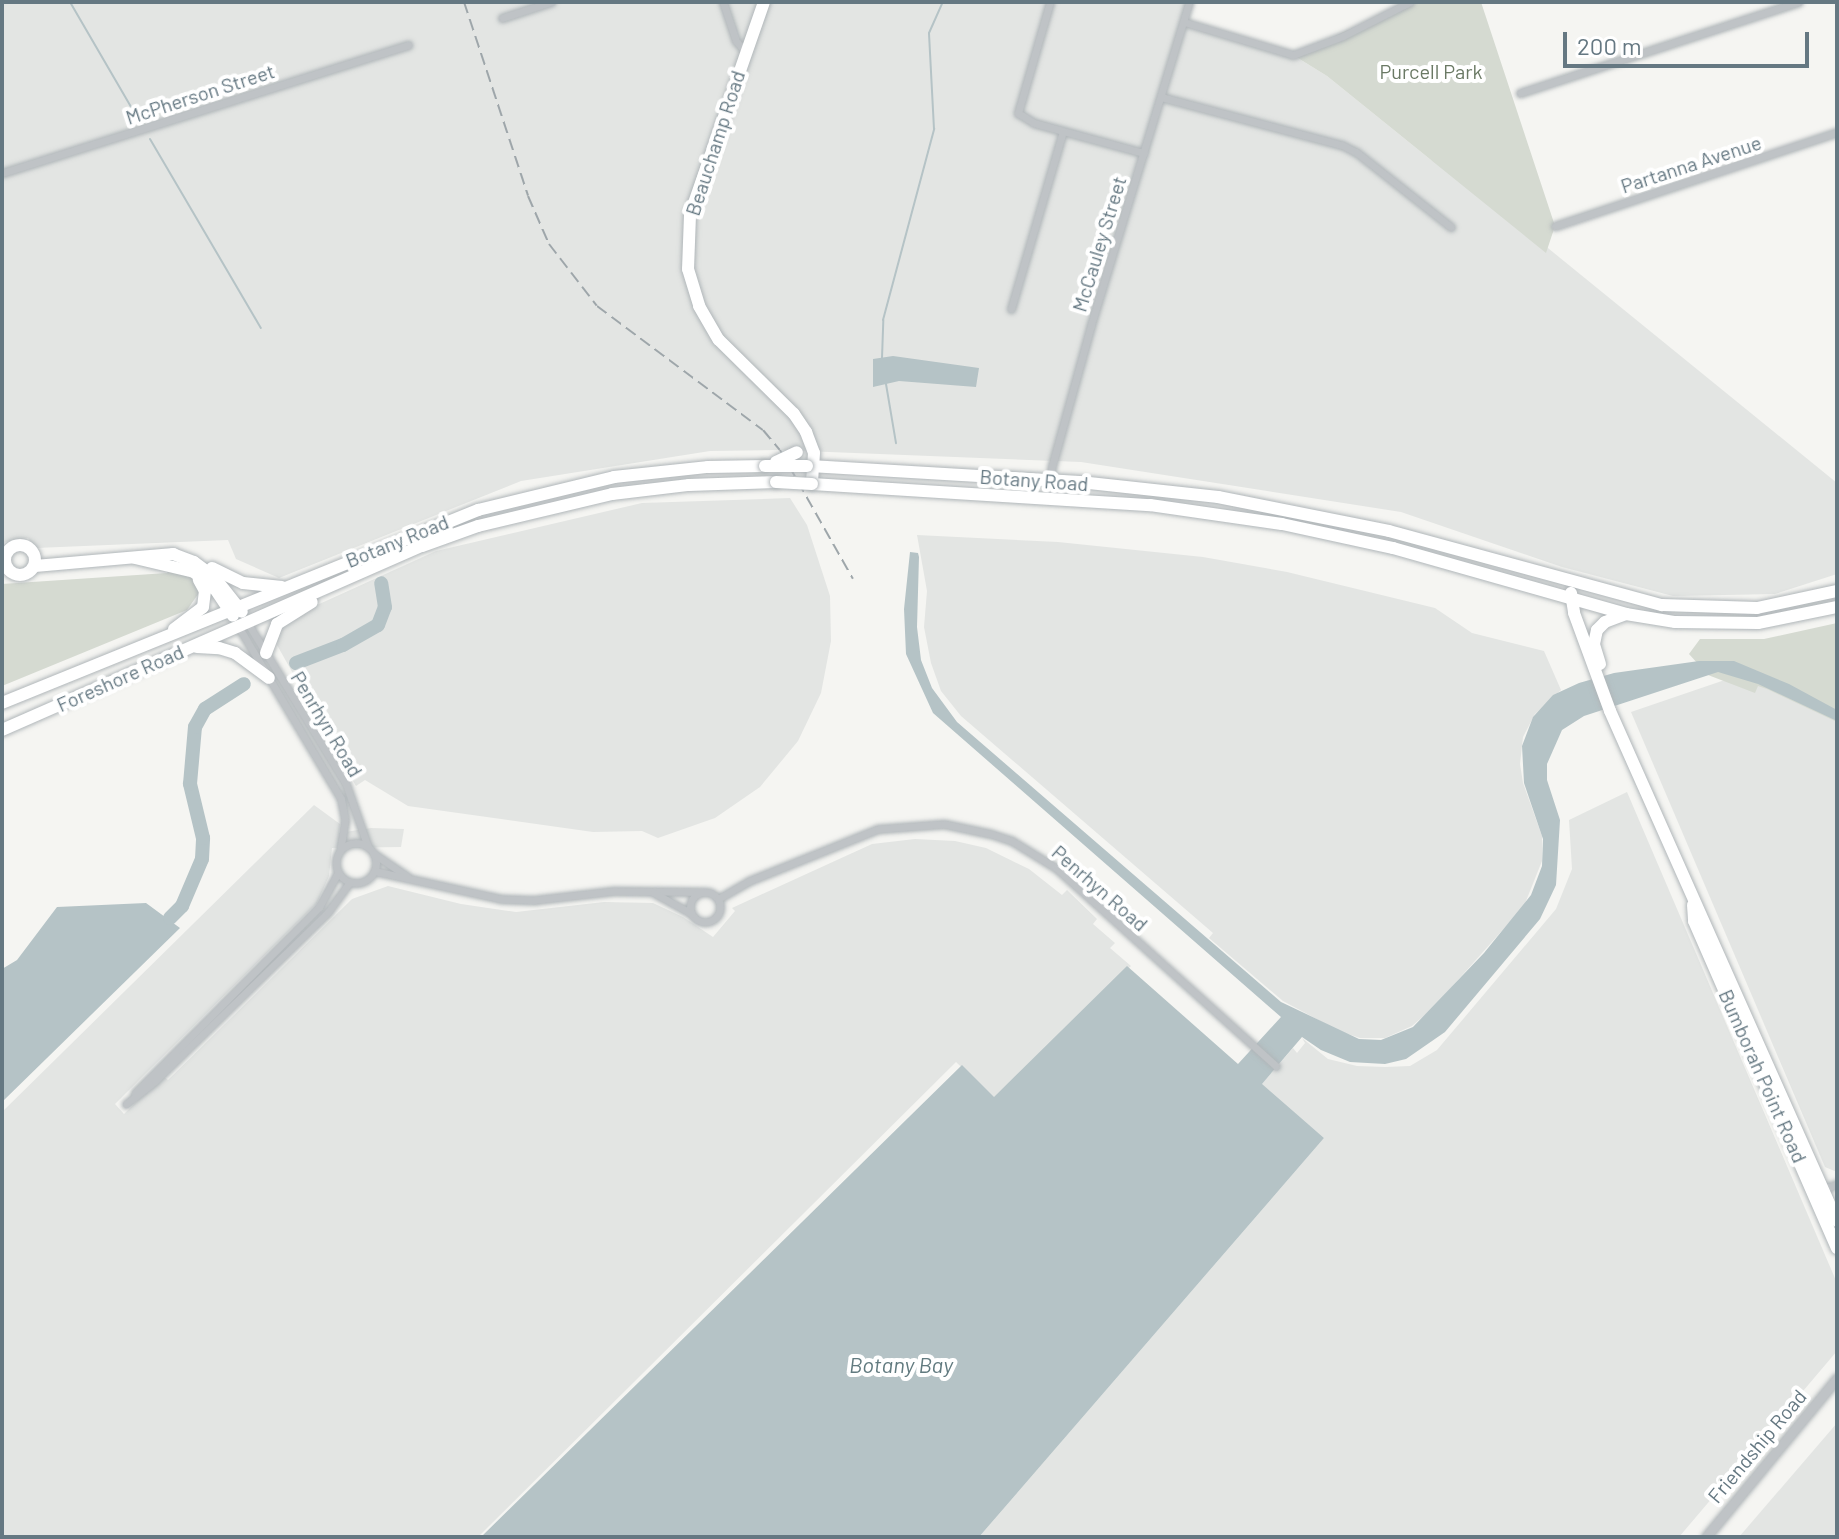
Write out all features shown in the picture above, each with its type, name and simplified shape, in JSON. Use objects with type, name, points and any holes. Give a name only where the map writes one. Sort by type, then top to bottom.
[{"type":"main road","name":"Beauchamp Road","points":[[764,2],[690,215],[688,269],[699,306],[710,328],[806,432],[813,475]]},
{"type":"main road","points":[[765,466],[797,452],[801,444],[799,433],[779,402]]},
{"type":"main road","name":"Botany Road","points":[[235,610],[446,521],[550,489],[645,473],[765,466],[813,475],[1150,505],[1282,524],[1393,548],[1626,614],[1702,624],[1745,624],[1790,619],[1837,607]]},
{"type":"main road","name":"Botany Road","points":[[243,624],[467,530],[578,500],[668,486],[776,482],[813,475],[1051,480],[1218,497],[1422,539],[1642,601],[1716,609],[1774,606],[1837,591]]},
{"type":"main road","points":[[35,561],[24,575],[13,574],[4,562],[11,548],[21,545],[35,561],[135,558],[161,553],[194,562],[243,583],[285,587]]},
{"type":"main road","points":[[135,558],[183,566],[202,578],[235,610]]},
{"type":"main road","points":[[194,562],[215,578],[243,624]]},
{"type":"main road","points":[[153,643],[200,611],[205,599],[205,591],[199,580],[167,564]]},
{"type":"main road","points":[[266,653],[277,624],[360,574]]},
{"type":"main road","points":[[1569,599],[1574,584]]},
{"type":"main road","name":"Bumborah Point Road","points":[[1569,599],[1610,711],[1693,905],[1704,916],[1745,1023],[1819,1191],[1837,1248]]},
{"type":"main road","name":"Foreshore Road","points":[[2,703],[235,610]]},
{"type":"main road","name":"Bumborah Point Road","points":[[1599,674],[1594,644],[1597,630],[1605,622],[1626,614]]},
{"type":"main road","name":"Foreshore Road","points":[[2,730],[243,624]]},
{"type":"main road","points":[[190,647],[226,649],[269,678]]},
{"type":"main road","name":"Bumborah Point Road","points":[[1819,1191],[1837,1221]]},
{"type":"street","points":[[502,18],[551,2]]},
{"type":"street","points":[[723,2],[736,41],[746,52]]},
{"type":"street","points":[[1050,2],[1018,113],[1034,123],[1144,153]]},
{"type":"street","name":"McCauley Street","points":[[1049,498],[1091,325],[1189,2]]},
{"type":"street","points":[[1184,22],[1293,55],[1343,36],[1410,2]]},
{"type":"street","points":[[1520,93],[1799,2]]},
{"type":"street","name":"McPherson Street","points":[[2,173],[408,45]]},
{"type":"street","points":[[1161,97],[1342,145],[1356,152],[1451,227]]},
{"type":"street","points":[[1011,309],[1063,131]]},
{"type":"street","name":"Partanna Avenue","points":[[1555,226],[1837,132]]},
{"type":"street","name":"Penrhyn Road","points":[[243,624],[266,653],[352,797],[370,850]]},
{"type":"street","name":"Penrhyn Road","points":[[243,624],[269,678],[341,799],[345,820],[340,851]]},
{"type":"street","name":"Penrhyn Road","points":[[693,915],[702,921],[713,920],[720,910],[718,899],[749,881],[878,829],[920,823],[969,828],[1012,841],[1056,868],[1276,1066]]},
{"type":"street","points":[[374,871],[365,880],[350,882],[338,873],[336,866],[340,851],[353,844],[370,850],[413,879]]},
{"type":"street","points":[[370,850],[374,871]]},
{"type":"street","points":[[374,871],[470,895],[535,900],[613,891],[703,892],[718,899]]},
{"type":"street","points":[[338,873],[319,907],[150,1074],[126,1104],[155,1081],[328,912],[350,882]]},
{"type":"street","points":[[652,892],[693,915]]},
{"type":"street","points":[[693,915],[692,901],[703,892]]},
{"type":"street","points":[[1819,1191],[1837,1184]]},
{"type":"street","name":"Friendship Road","points":[[1706,1537],[1837,1378]]},
{"type":"shaded area","points":[[2,2],[1189,2],[1184,22],[1293,55],[1327,76],[1431,160],[1447,166],[1837,483],[1837,574],[1775,594],[1673,596],[1562,567],[1401,512],[1081,462],[779,450],[710,451],[521,481],[279,578],[236,559],[228,540],[36,548],[28,538],[5,542],[2,547]]},
{"type":"shaded area","points":[[790,498],[807,525],[830,596],[831,641],[821,693],[798,741],[760,787],[715,818],[658,838],[642,831],[593,832],[408,806],[365,780],[356,786],[277,645],[280,627],[295,615],[436,551],[642,503]]},
{"type":"shaded area","points":[[917,535],[1058,542],[1203,557],[1287,572],[1435,608],[1472,633],[1544,651],[1561,690],[1535,714],[1523,737],[1520,764],[1523,783],[1542,836],[1542,861],[1524,906],[1433,1008],[1412,1026],[1385,1038],[1360,1038],[1339,1031],[1283,1001],[1209,938],[1213,933],[961,716],[941,691],[931,663],[924,627],[927,591]]},
{"type":"shaded area","points":[[1757,669],[1837,707],[1837,1172],[1825,1167],[1631,712]]},
{"type":"shaded area","points":[[1627,792],[1837,1283],[1837,1351],[1679,1537],[979,1537],[1324,1138],[1261,1085],[1293,1048],[1297,1053],[1305,1043],[1302,1038],[1328,1059],[1357,1066],[1385,1067],[1410,1066],[1437,1050],[1556,909],[1572,869],[1569,820]]},
{"type":"shaded area","points":[[314,805],[340,824],[339,833],[371,828],[404,829],[401,847],[332,848],[329,876],[317,903],[115,1104],[124,1114],[163,1076],[168,1080],[352,899],[388,886],[461,904],[516,912],[604,902],[653,903],[683,917],[713,937],[735,911],[732,908],[872,844],[915,839],[955,841],[986,848],[1029,869],[1062,895],[1067,890],[1097,919],[1093,924],[1115,943],[1110,948],[1131,966],[995,1099],[956,1062],[478,1537],[2,1537],[2,1112]]},
{"type":"shaded area","points":[[1837,1423],[1837,1537],[1739,1537]]},
{"type":"green space","name":"Purcell Park","points":[[1410,2],[1481,2],[1555,226],[1546,253],[1327,76],[1293,55]]},
{"type":"green space","points":[[169,568],[193,579],[201,590],[187,610],[2,686],[2,584],[167,573]]},
{"type":"green space","points":[[1837,623],[1837,722],[1767,689],[1758,686],[1755,693],[1708,675],[1689,654],[1700,639],[1764,639]]},
{"type":"water","points":[[893,356],[979,368],[976,387],[899,381],[873,387],[873,359]]},
{"type":"water","name":"Botany Bay","points":[[910,552],[918,553],[919,557],[917,627],[921,660],[932,688],[957,722],[1281,1002],[1359,1039],[1381,1040],[1413,1027],[1484,953],[1531,895],[1542,866],[1543,839],[1524,783],[1522,746],[1533,717],[1553,695],[1579,683],[1614,673],[1699,661],[1734,661],[1789,684],[1837,710],[1837,721],[1758,684],[1718,672],[1584,716],[1562,730],[1547,764],[1547,780],[1560,820],[1556,885],[1540,919],[1445,1032],[1406,1059],[1385,1064],[1350,1062],[1321,1050],[1302,1037],[1262,1084],[1324,1138],[979,1537],[481,1537],[962,1065],[994,1097],[1127,966],[1238,1064],[1281,1017],[933,713],[906,654],[904,609]]},
{"type":"water","points":[[146,903],[180,928],[2,1102],[2,969],[17,960],[57,907]]},
{"type":"waterway","points":[[70,2],[137,117]]},
{"type":"waterway","points":[[882,358],[883,320],[934,129],[929,33],[943,2]]},
{"type":"waterway","points":[[150,139],[261,328]]},
{"type":"waterway","points":[[886,384],[896,443]]},
{"type":"waterway","points":[[296,663],[343,645],[378,625],[385,607],[381,583]]},
{"type":"waterway","points":[[170,918],[182,906],[202,859],[203,838],[190,784],[195,727],[205,709],[244,684]]},
{"type":"railway","points":[[464,2],[528,196],[549,244],[597,306],[763,430],[780,450],[853,579]]}]
